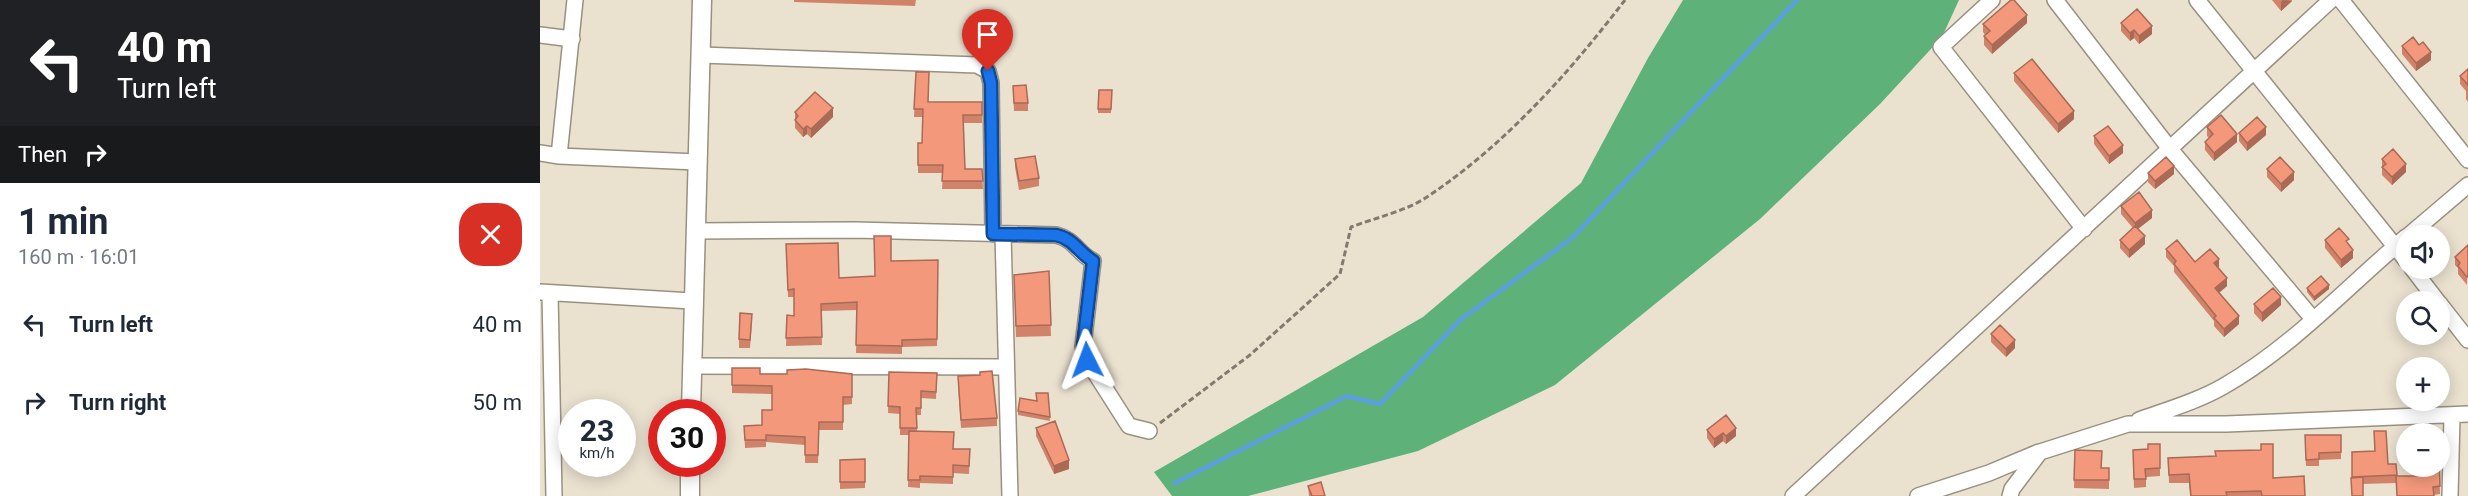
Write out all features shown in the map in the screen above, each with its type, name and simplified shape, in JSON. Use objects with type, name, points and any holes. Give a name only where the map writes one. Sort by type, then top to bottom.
[{"type":"street","points":[[559,156],[575,0]]},
{"type":"street","points":[[691,399],[702,0]]},
{"type":"street","points":[[1992,0],[1941,47],[2084,229]]},
{"type":"street","points":[[2055,0],[2170,149],[2313,319]]},
{"type":"street","points":[[2198,0],[2254,69],[2396,232]]},
{"type":"street","points":[[1793,496],[2331,0]]},
{"type":"street","points":[[2341,0],[2468,160]]},
{"type":"street","points":[[540,35],[572,39]]},
{"type":"street","points":[[701,55],[978,65],[988,71],[991,83],[1010,496]]},
{"type":"street","points":[[540,153],[559,156],[697,162]]},
{"type":"street","points":[[2421,225],[2468,185]]},
{"type":"street","points":[[696,231],[854,230],[1066,237],[1093,261],[1083,346],[1087,360],[1129,426],[1149,431]]},
{"type":"street","points":[[1918,496],[1989,473],[2040,452],[2128,424],[2223,386],[2254,366],[2313,319],[2396,246]]},
{"type":"street","points":[[2420,279],[2430,291]]},
{"type":"street","points":[[554,496],[545,292],[692,301]]},
{"type":"street","points":[[2450,317],[2468,340]]},
{"type":"street","points":[[691,366],[1005,367]]},
{"type":"street","points":[[2128,424],[2226,424],[2468,414]]},
{"type":"street","points":[[2450,496],[2452,416]]},
{"type":"street","points":[[2010,496],[2012,489],[2040,452]]},
{"type":"street","points":[[690,477],[690,496]]},
{"type":"path","points":[[1149,431],[1250,356],[1340,274],[1351,227],[1426,198],[1503,136],[1582,56],[1625,0]]},
{"type":"green space","points":[[1683,0],[1959,0],[1942,37],[1880,104],[1760,219],[1555,385],[1418,451],[1248,496],[1172,496],[1154,472],[1423,317],[1581,183],[1648,58]]},
{"type":"building","points":[[2011,0],[2014,0],[2027,15],[1992,45],[1984,36],[1990,31],[1983,24]]},
{"type":"building","points":[[2137,9],[2152,26],[2139,36],[2134,30],[2130,33],[2121,23]]},
{"type":"building","points":[[2413,37],[2419,45],[2423,42],[2431,52],[2416,63],[2402,46]]},
{"type":"building","points":[[2032,59],[2074,111],[2058,124],[2014,73]]},
{"type":"building","points":[[2468,69],[2468,85],[2460,76]]},
{"type":"building","points":[[916,72],[929,72],[928,102],[982,102],[982,115],[963,115],[965,169],[982,169],[983,181],[942,181],[943,165],[918,165],[918,143],[922,143],[923,109],[914,109]]},
{"type":"building","points":[[1026,85],[1028,103],[1014,103],[1013,86]]},
{"type":"building","points":[[1099,90],[1112,90],[1111,109],[1098,109]]},
{"type":"building","points":[[815,92],[833,108],[811,129],[807,126],[803,129],[795,120],[798,116],[795,112]]},
{"type":"building","points":[[2221,115],[2237,134],[2214,153],[2205,142],[2213,134],[2207,127]]},
{"type":"building","points":[[2257,117],[2266,127],[2247,143],[2239,133]]},
{"type":"building","points":[[2108,126],[2123,145],[2109,156],[2094,136]]},
{"type":"building","points":[[2393,149],[2406,164],[2392,177],[2382,167],[2386,164],[2382,159]]},
{"type":"building","points":[[1035,156],[1039,178],[1019,181],[1015,159]]},
{"type":"building","points":[[2166,157],[2174,166],[2155,181],[2148,173]]},
{"type":"building","points":[[2280,157],[2294,172],[2281,184],[2267,169]]},
{"type":"building","points":[[2139,192],[2152,210],[2135,223],[2121,206]]},
{"type":"building","points":[[2135,226],[2145,236],[2129,250],[2120,240]]},
{"type":"building","points":[[2339,228],[2349,239],[2346,241],[2353,250],[2341,260],[2325,240]]},
{"type":"building","points":[[874,236],[891,236],[891,261],[938,260],[937,339],[902,340],[902,346],[856,345],[857,302],[821,304],[822,337],[786,338],[787,315],[794,316],[794,289],[788,290],[786,244],[838,243],[839,278],[875,276]]},
{"type":"building","points":[[2177,240],[2195,262],[2210,249],[2219,259],[2214,263],[2227,278],[2215,288],[2239,316],[2224,329],[2174,264],[2176,261],[2166,249]]},
{"type":"building","points":[[2468,245],[2467,277],[2458,266],[2460,263],[2455,257]]},
{"type":"building","points":[[1049,271],[1051,325],[1016,326],[1014,275]]},
{"type":"building","points":[[2321,276],[2329,285],[2314,297],[2307,288]]},
{"type":"building","points":[[2273,288],[2281,297],[2262,313],[2254,304]]},
{"type":"building","points":[[740,313],[752,314],[750,340],[739,339]]},
{"type":"building","points":[[2000,325],[2015,340],[2006,349],[1991,334]]},
{"type":"building","points":[[732,368],[760,368],[760,374],[787,374],[787,370],[806,369],[852,374],[852,397],[843,397],[843,422],[819,422],[818,455],[805,455],[805,437],[766,435],[766,440],[745,440],[744,426],[762,425],[762,410],[772,410],[772,386],[732,385]]},
{"type":"building","points":[[992,371],[997,418],[961,420],[958,376],[980,375],[980,372]]},
{"type":"building","points":[[889,372],[937,373],[936,392],[921,391],[921,408],[916,408],[917,428],[900,428],[900,407],[888,406]]},
{"type":"building","points":[[1036,393],[1048,393],[1050,417],[1018,411],[1020,398],[1037,401]]},
{"type":"building","points":[[1726,415],[1736,428],[1726,436],[1723,433],[1714,439],[1707,430]]},
{"type":"building","points":[[1055,421],[1069,460],[1054,466],[1036,428]]},
{"type":"building","points":[[909,431],[954,432],[953,449],[970,449],[969,466],[953,465],[953,477],[920,476],[920,480],[908,480]]},
{"type":"building","points":[[2374,431],[2386,431],[2388,464],[2396,464],[2396,475],[2352,477],[2352,452],[2375,451]]},
{"type":"building","points":[[2305,435],[2341,435],[2341,452],[2319,453],[2319,459],[2306,460]]},
{"type":"building","points":[[2148,444],[2160,444],[2160,468],[2145,469],[2146,479],[2134,479],[2133,450],[2148,449]]},
{"type":"building","points":[[2261,444],[2273,444],[2273,478],[2304,476],[2305,496],[2262,496],[2261,491],[2226,492],[2227,496],[2191,496],[2189,474],[2169,475],[2168,458],[2216,456],[2215,451],[2261,450]]},
{"type":"building","points":[[2075,450],[2102,451],[2101,468],[2109,468],[2109,480],[2074,480]]},
{"type":"building","points":[[865,459],[865,482],[840,482],[840,460]]},
{"type":"building","points":[[2363,477],[2363,496],[2352,496],[2351,478]]},
{"type":"building","points":[[2396,477],[2440,477],[2440,486],[2433,487],[2434,496],[2397,496]]},
{"type":"building","points":[[1321,482],[1325,496],[1312,496],[1308,486]]},
{"type":"waterway","points":[[1175,483],[1347,396],[1380,404],[1460,320],[1572,238],[1797,0]]},
{"type":"route","points":[[988,71],[991,83],[993,234],[1066,237],[1074,242],[1079,251],[1093,261],[1091,298],[1083,346],[1087,360]]}]
